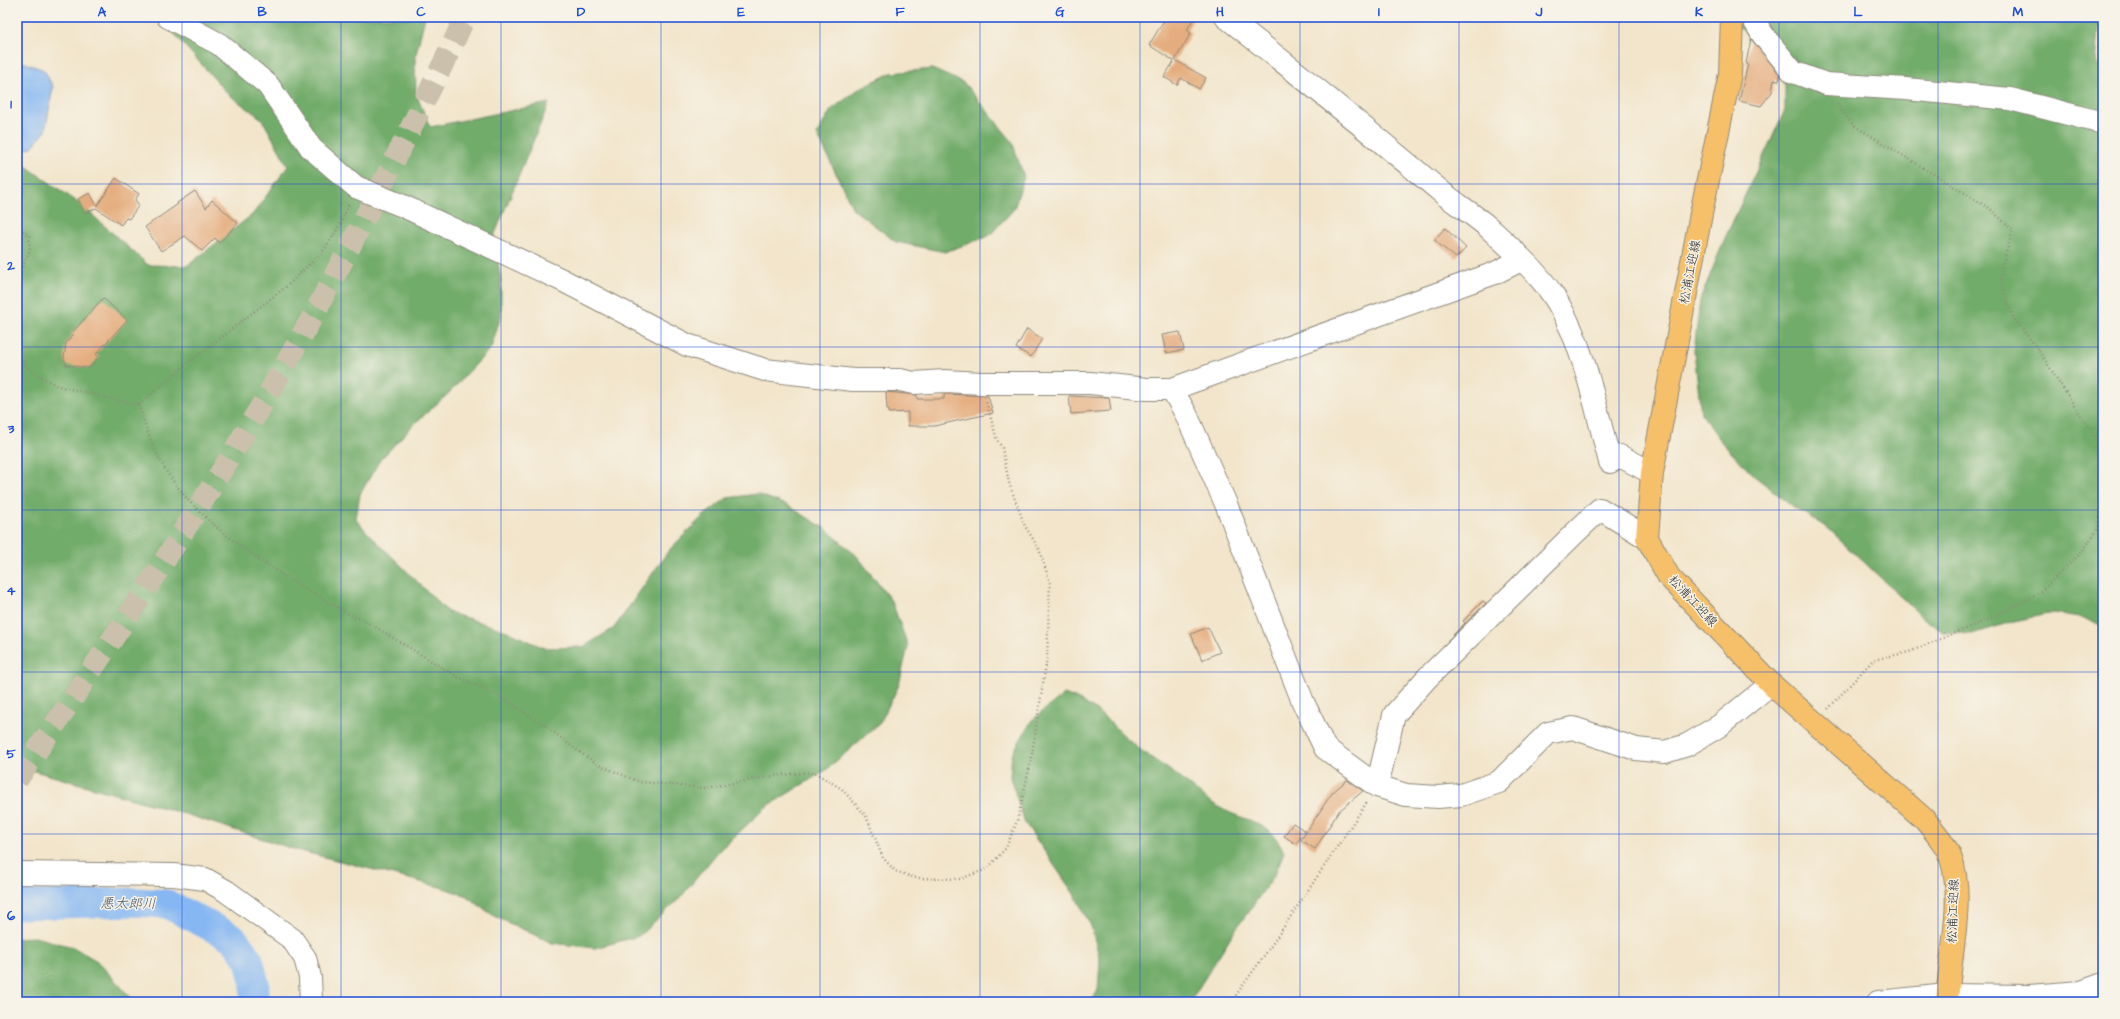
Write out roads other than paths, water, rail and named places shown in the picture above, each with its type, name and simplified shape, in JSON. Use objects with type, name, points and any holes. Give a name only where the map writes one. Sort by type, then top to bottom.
[{"type":"main road","name":"松浦江迎線","points":[[1732,17],[1730,74],[1701,214],[1652,473],[1647,538],[1669,577],[1771,684],[1924,819],[1939,837],[1951,858],[1956,879],[1954,924],[1947,998]]},
{"type":"street","points":[[168,17],[218,44],[268,84],[311,148],[356,187],[403,206],[562,280],[687,345],[765,370],[853,380],[900,380],[914,383],[944,381],[982,383],[1090,383],[1147,390],[1172,388],[1495,273],[1521,260]]},
{"type":"street","points":[[1226,17],[1360,123],[1445,195],[1488,227],[1545,284],[1558,303],[1571,329],[1588,380],[1610,462],[1620,456],[1652,473]]},
{"type":"street","points":[[1752,17],[1763,35],[1793,72],[1826,84],[1906,89],[2010,99],[2103,123]]},
{"type":"street","points":[[1172,388],[1186,414],[1226,504],[1303,702],[1325,748],[1377,786],[1406,795],[1438,797],[1461,795],[1499,782],[1548,733],[1572,728],[1636,749],[1665,752],[1687,745],[1719,726],[1771,684]]},
{"type":"street","points":[[1377,786],[1394,715],[1427,678],[1600,509],[1647,538]]},
{"type":"street","points":[[17,873],[174,875],[205,879],[226,891],[292,939],[305,958],[310,976],[311,1002]]},
{"type":"street","points":[[1878,1002],[1947,998],[2029,996],[2081,992],[2103,984]]},
{"type":"water","points":[[17,60],[44,70],[53,87],[45,132],[31,148],[17,151]]},
{"type":"waterway","name":"悪太郎川","points":[[17,905],[136,902],[167,904],[233,938],[249,960],[255,984],[254,1002]]},
{"type":"tunnel","points":[[17,780],[176,542],[267,396],[316,310],[362,224],[451,48],[465,17]]}]
